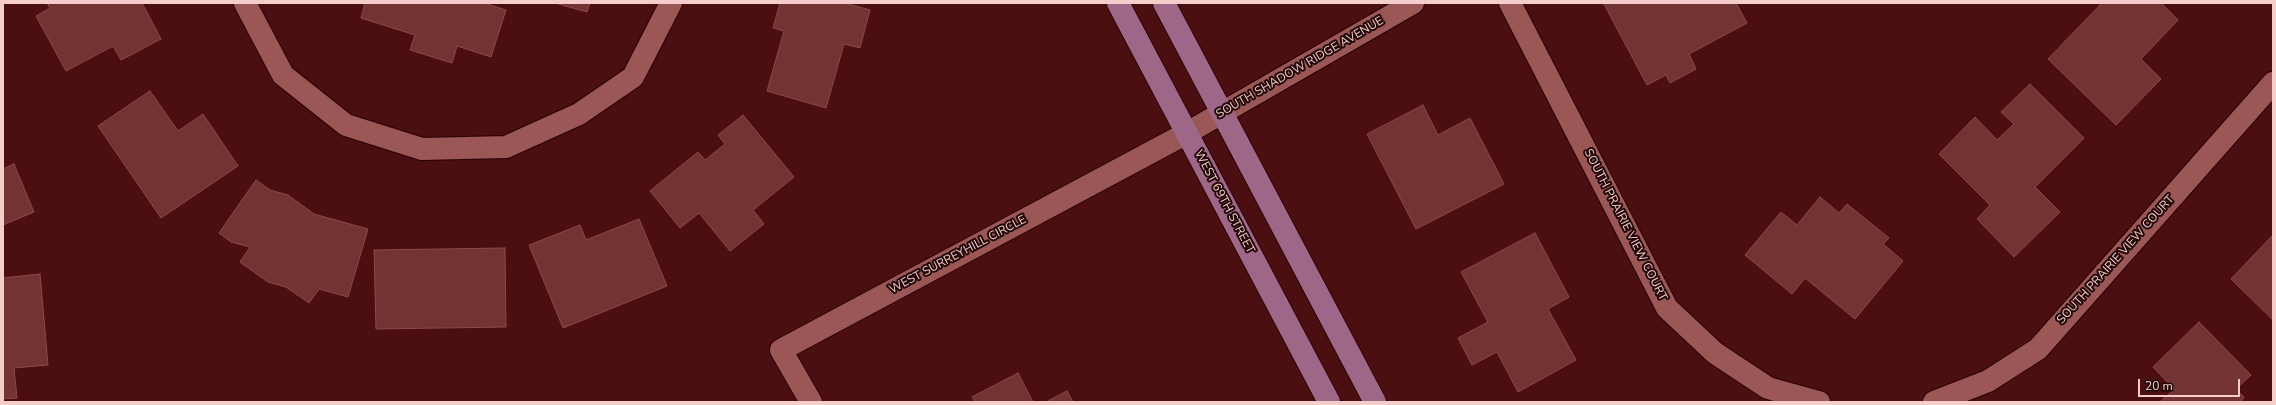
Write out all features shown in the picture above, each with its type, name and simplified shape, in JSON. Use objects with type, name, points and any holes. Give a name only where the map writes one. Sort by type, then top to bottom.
[{"type":"main road","name":"WEST 69TH STREET","points":[[1118,3],[1329,402]]},
{"type":"main road","points":[[1164,3],[1375,402]]},
{"type":"street","points":[[245,3],[283,75],[346,125],[422,149],[506,147],[579,114],[633,77],[671,3]]},
{"type":"street","name":"SOUTH SHADOW RIDGE AVENUE","points":[[1187,133],[1413,3]]},
{"type":"street","name":"SOUTH PRAIRIE VIEW COURT","points":[[1510,3],[1667,308],[1715,353],[1768,388],[1819,402]]},
{"type":"street","name":"SOUTH PRAIRIE VIEW COURT","points":[[1934,402],[1988,381],[2038,349],[2273,83]]},
{"type":"street","name":"WEST SURREYHILL CIRCLE","points":[[810,402],[782,350],[1187,133]]},
{"type":"building","points":[[47,3],[142,3],[161,39],[121,60],[113,46],[66,71],[36,16],[50,8]]},
{"type":"building","points":[[365,3],[484,3],[506,10],[491,57],[457,46],[452,63],[410,50],[415,35],[361,18]]},
{"type":"building","points":[[555,3],[590,3],[587,12]]},
{"type":"building","points":[[780,3],[845,3],[870,10],[860,48],[844,44],[826,108],[767,91],[784,31],[773,28]]},
{"type":"building","points":[[1736,3],[1747,23],[1689,54],[1696,69],[1670,83],[1666,75],[1647,85],[1604,4]]},
{"type":"building","points":[[2102,3],[2161,3],[2178,20],[2141,59],[2161,79],[2116,125],[2048,59]]},
{"type":"building","points":[[2030,84],[2084,138],[2035,187],[2060,212],[2014,257],[1977,219],[1990,205],[1939,154],[1975,117],[1997,140],[2014,124],[2001,112]]},
{"type":"building","points":[[150,91],[178,131],[203,114],[238,166],[161,218],[98,126]]},
{"type":"building","points":[[1423,105],[1438,135],[1470,118],[1504,184],[1416,229],[1367,134]]},
{"type":"building","points":[[743,115],[794,177],[753,210],[764,224],[730,251],[699,213],[680,228],[650,191],[698,152],[705,160],[725,144],[718,135]]},
{"type":"building","points":[[14,164],[34,212],[3,225],[3,169]]},
{"type":"building","points":[[256,180],[270,190],[288,195],[314,214],[368,229],[348,297],[319,289],[309,303],[286,287],[268,282],[240,262],[250,247],[231,242],[219,233]]},
{"type":"building","points":[[1820,197],[1839,213],[1847,204],[1889,238],[1883,244],[1903,261],[1855,319],[1805,278],[1792,294],[1745,255],[1781,212],[1797,225]]},
{"type":"building","points":[[639,219],[667,286],[563,328],[529,245],[580,225],[586,240]]},
{"type":"building","points":[[1535,233],[1569,297],[1548,309],[1576,360],[1518,392],[1497,352],[1472,365],[1458,338],[1488,322],[1461,272]]},
{"type":"building","points":[[2273,235],[2273,320],[2231,279]]},
{"type":"building","points":[[505,248],[506,327],[376,329],[374,250]]},
{"type":"building","points":[[40,274],[48,365],[14,368],[17,398],[3,399],[3,278]]},
{"type":"building","points":[[2199,322],[2251,375],[2236,389],[2244,397],[2241,402],[2160,402],[2174,389],[2153,367]]},
{"type":"building","points":[[1018,373],[1033,402],[975,402],[972,397]]},
{"type":"building","points":[[1067,391],[1073,402],[1046,402]]}]
